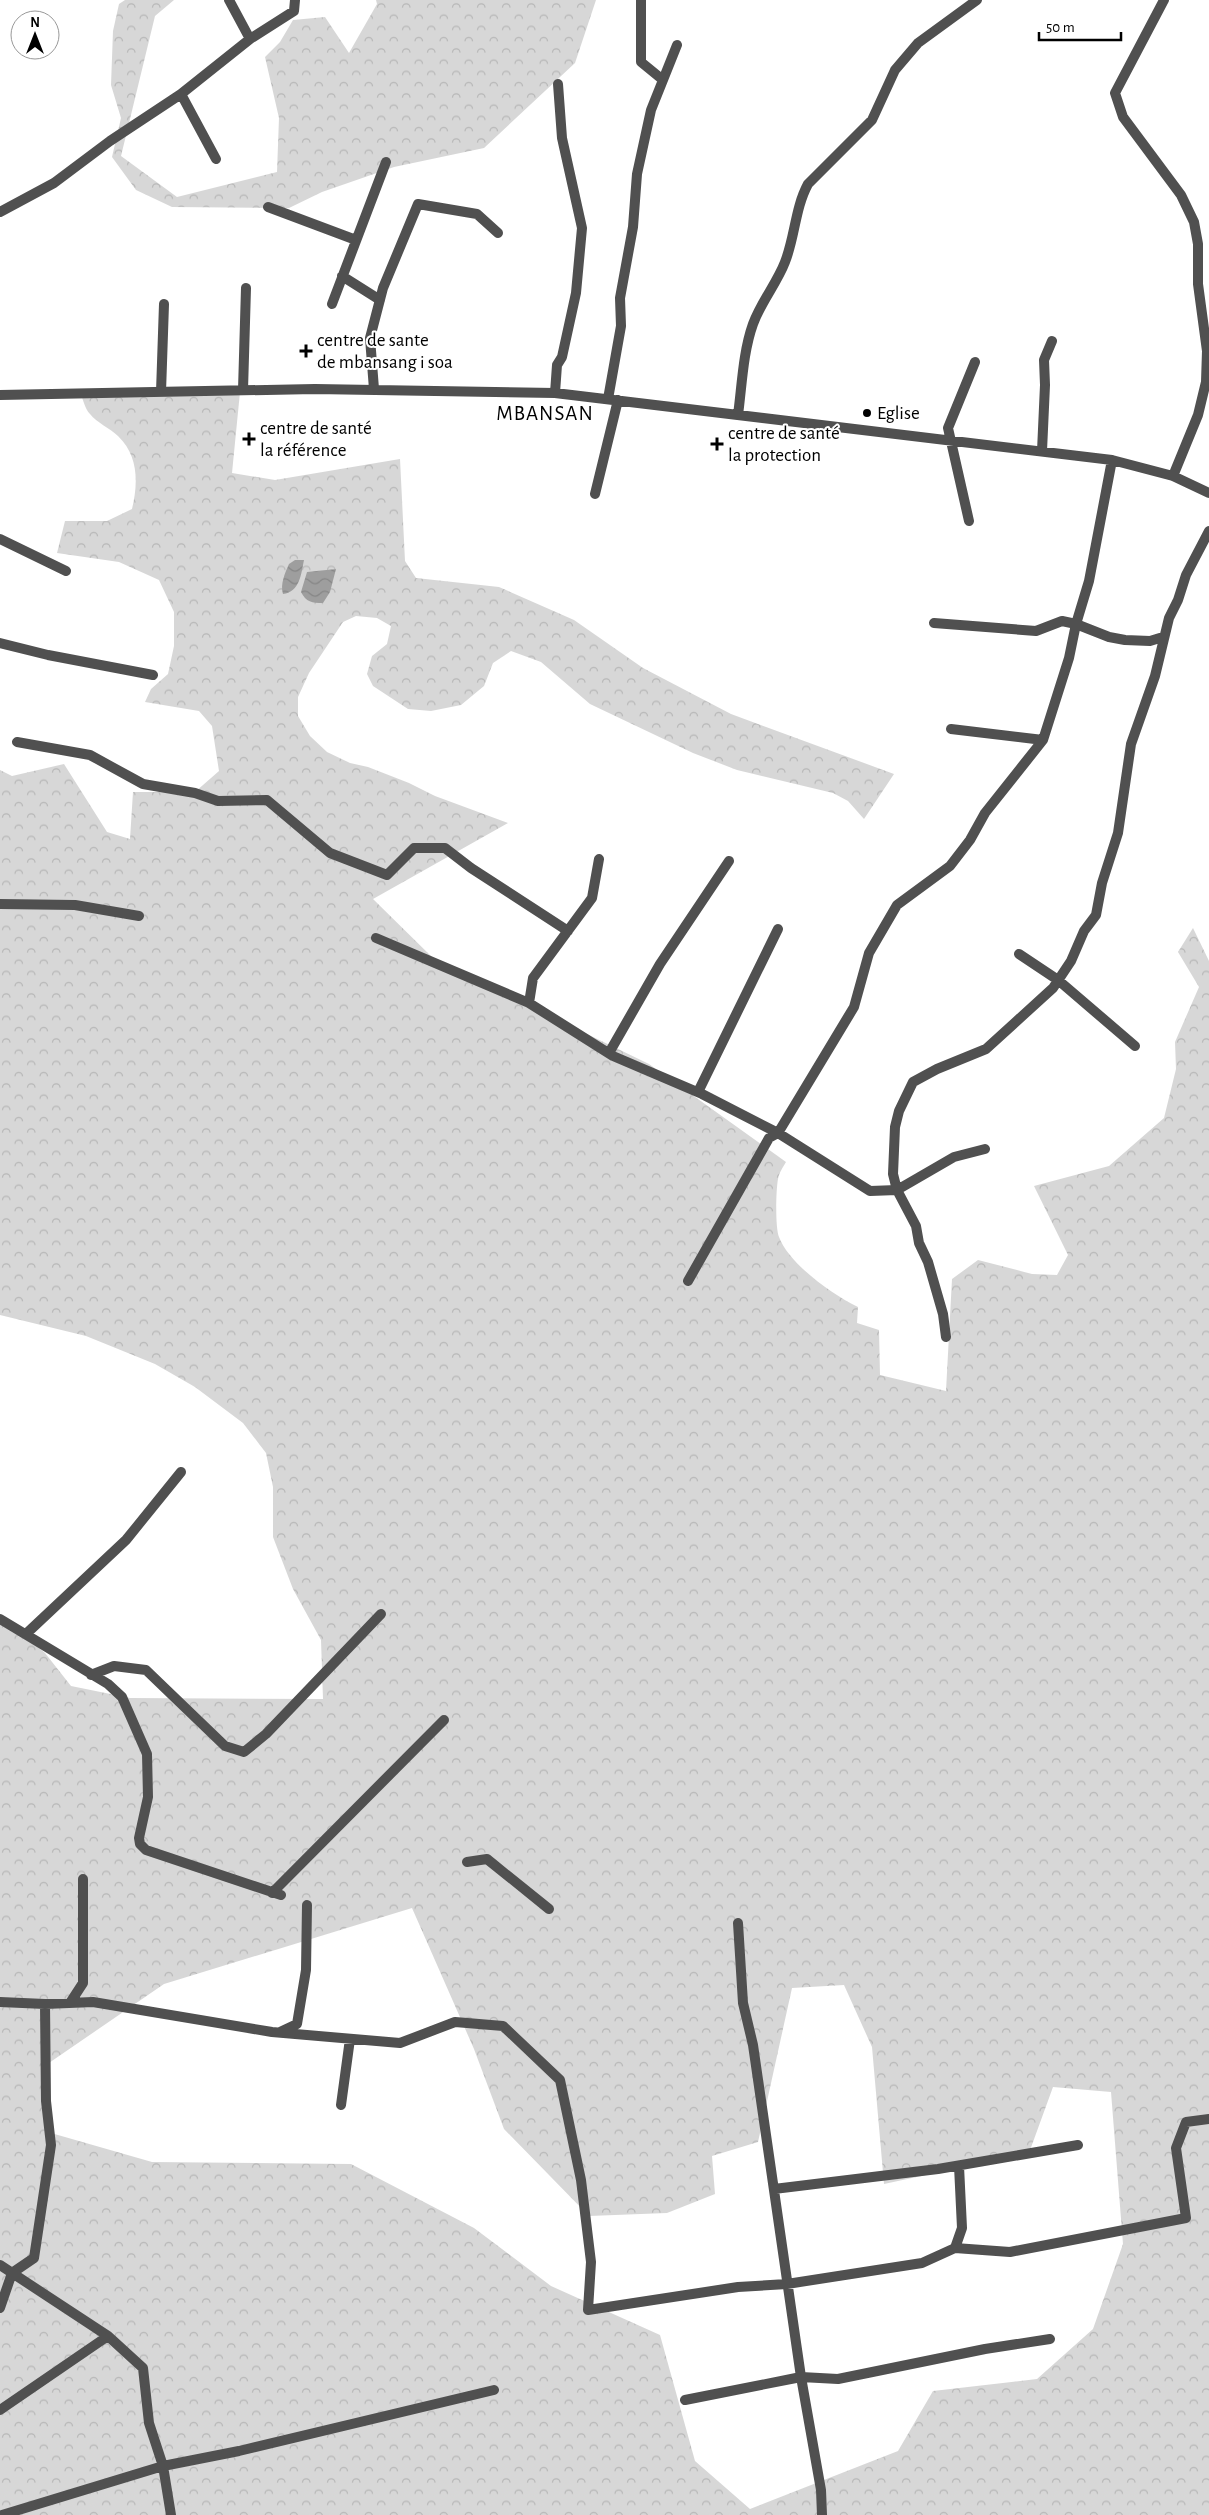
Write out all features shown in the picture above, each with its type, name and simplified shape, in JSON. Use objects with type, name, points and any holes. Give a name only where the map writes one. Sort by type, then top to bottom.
[{"type":"street","points":[[229,0],[250,39]]},
{"type":"street","points":[[0,212],[54,183],[110,141],[181,94],[250,39],[294,11],[296,0]]},
{"type":"street","points":[[641,0],[641,62],[663,80]]},
{"type":"street","points":[[738,415],[747,350],[753,325],[762,303],[785,263],[802,195],[808,184],[872,120],[895,70],[918,43],[977,0]]},
{"type":"street","points":[[1164,0],[1115,93],[1123,117],[1181,195],[1194,222],[1198,244],[1198,284],[1207,351],[1206,382],[1198,414],[1173,476]]},
{"type":"street","points":[[595,494],[613,399],[621,326],[620,298],[633,227],[637,174],[651,110],[677,45]]},
{"type":"street","points":[[555,393],[557,365],[562,357],[576,293],[582,228],[562,138],[558,84]]},
{"type":"street","points":[[181,94],[216,160]]},
{"type":"street","points":[[332,304],[386,162]]},
{"type":"street","points":[[374,390],[370,338],[380,300],[418,204],[477,214],[498,233]]},
{"type":"street","points":[[268,207],[356,240]]},
{"type":"street","points":[[342,276],[380,300]]},
{"type":"street","points":[[243,390],[246,288]]},
{"type":"street","points":[[161,392],[164,304]]},
{"type":"street","points":[[1042,451],[1045,394],[1044,360],[1052,341]]},
{"type":"street","points":[[968,520],[948,428],[975,362]]},
{"type":"street","points":[[0,395],[243,390],[555,393],[1112,460],[1173,476],[1209,493]]},
{"type":"street","points":[[688,1281],[769,1138],[778,1133],[854,1007],[869,953],[897,905],[950,866],[970,840],[986,813],[1043,740],[1069,658],[1076,624],[1089,581],[1112,460]]},
{"type":"street","points":[[946,1337],[943,1314],[916,1226],[897,1190],[893,1174],[895,1128],[907,1091],[913,1082],[937,1069],[986,1049],[1053,988],[1071,961],[1084,931],[1096,915],[1102,882],[1118,832],[1131,744],[1155,676],[1163,638],[1186,575],[1209,531]]},
{"type":"street","points":[[0,539],[66,571]]},
{"type":"street","points":[[934,623],[1036,631],[1062,621],[1076,624],[1090,632],[1125,640],[1150,641],[1163,638]]},
{"type":"street","points":[[0,643],[48,655],[153,675]]},
{"type":"street","points":[[951,729],[1043,740]]},
{"type":"street","points":[[16,742],[90,756],[143,784],[195,793],[218,801],[267,800],[330,853],[387,876],[414,848],[445,848],[471,868],[568,931]]},
{"type":"street","points":[[529,1003],[533,978],[592,898],[599,859]]},
{"type":"street","points":[[609,1053],[660,964],[729,861]]},
{"type":"street","points":[[0,904],[75,905],[138,916]]},
{"type":"street","points":[[698,1092],[778,929]]},
{"type":"street","points":[[376,938],[529,1003],[609,1053],[698,1092],[778,1133],[870,1191],[897,1190],[954,1157],[985,1149]]},
{"type":"street","points":[[1019,954],[1058,980],[1135,1046]]},
{"type":"street","points":[[27,1633],[126,1540],[181,1472]]},
{"type":"street","points":[[91,1675],[114,1666],[146,1670],[225,1746],[244,1752],[266,1734],[381,1614]]},
{"type":"street","points":[[0,1619],[27,1633],[108,1684],[122,1697],[147,1754],[148,1796],[139,1838],[140,1844],[146,1850],[277,1894],[444,1720]]},
{"type":"street","points":[[467,1862],[487,1859],[549,1909]]},
{"type":"street","points":[[70,2003],[83,1983],[83,1879]]},
{"type":"street","points":[[279,2033],[298,2024],[306,1970],[307,1905]]},
{"type":"street","points":[[738,1923],[743,2003],[753,2045],[801,2377],[822,2490],[822,2515]]},
{"type":"street","points":[[0,2002],[45,2004],[93,2002],[279,2033],[400,2043],[456,2022],[503,2026],[560,2080],[579,2171],[587,2226],[591,2262],[588,2310],[738,2287],[787,2284],[922,2263],[955,2248],[1010,2252],[1186,2218],[1176,2148],[1186,2122],[1209,2119]]},
{"type":"street","points":[[0,2308],[12,2273],[34,2258],[51,2146],[46,2100],[45,2004]]},
{"type":"street","points":[[341,2105],[350,2039]]},
{"type":"street","points":[[774,2189],[959,2166],[1078,2145]]},
{"type":"street","points":[[955,2248],[962,2228],[959,2166]]},
{"type":"street","points":[[0,2265],[108,2336],[142,2368],[149,2423],[163,2466],[171,2515]]},
{"type":"street","points":[[0,2410],[108,2336]]},
{"type":"street","points":[[685,2400],[801,2377],[838,2379],[985,2349],[1050,2339]]},
{"type":"street","points":[[2,2515],[163,2466],[239,2451],[494,2390]]},
{"type":"green space","points":[[125,0],[174,0],[155,16],[121,156],[177,197],[277,172],[279,118],[265,57],[280,42],[293,20],[325,17],[349,53],[377,4],[376,0],[596,0],[575,63],[484,148],[394,167],[322,192],[289,208],[172,207],[136,190],[112,157],[121,118],[111,85],[113,31],[119,4]]},
{"type":"green space","points":[[80,392],[240,392],[232,473],[275,480],[400,459],[405,561],[416,578],[499,587],[574,620],[643,668],[731,714],[894,774],[864,819],[848,801],[833,793],[737,770],[693,753],[590,704],[541,662],[511,651],[493,663],[484,686],[461,705],[431,711],[408,709],[373,686],[367,674],[372,656],[387,644],[391,626],[377,618],[356,616],[343,622],[309,673],[298,697],[298,716],[310,736],[327,752],[350,763],[368,767],[409,783],[435,796],[508,823],[373,899],[436,961],[649,1064],[786,1162],[779,1175],[777,1184],[776,1217],[779,1237],[792,1258],[813,1278],[858,1307],[857,1323],[879,1330],[880,1375],[946,1391],[952,1279],[978,1260],[1032,1274],[1057,1275],[1068,1255],[1034,1186],[1109,1166],[1164,1118],[1176,1069],[1175,1042],[1199,987],[1178,952],[1193,928],[1209,961],[1209,2515],[0,2515],[0,1615],[45,1653],[71,1686],[130,1698],[323,1699],[321,1640],[293,1589],[273,1537],[273,1487],[266,1453],[243,1423],[195,1387],[155,1364],[86,1336],[0,1315],[0,770],[12,776],[64,764],[107,832],[130,839],[133,792],[195,792],[219,771],[212,726],[199,711],[145,702],[151,689],[168,674],[174,646],[174,612],[159,580],[119,562],[57,553],[65,521],[107,521],[132,509],[134,500],[136,480],[130,452],[118,436],[90,414],[85,407]],"holes":[[[412,1908],[474,2049],[504,2129],[589,2216],[667,2213],[715,2194],[712,2156],[758,2142],[792,1988],[844,1985],[872,2047],[884,2184],[1029,2153],[1053,2087],[1111,2092],[1123,2244],[1093,2329],[1037,2379],[933,2391],[898,2451],[750,2509],[695,2461],[660,2335],[551,2286],[474,2228],[351,2164],[152,2162],[51,2133],[46,2065],[164,1984]]]},
{"type":"water","points":[[295,560],[304,560],[299,582],[289,593],[283,594],[282,586],[285,575],[289,564]]},
{"type":"water","points":[[336,569],[330,592],[323,603],[313,602],[305,598],[301,592],[307,572]]},
{"type":"place","name":"centre de sante de mbansang i soa","points":[[306,351]]},
{"type":"place","name":"Eglise","points":[[867,413]]},
{"type":"place","name":"centre de santé la référence","points":[[249,439]]},
{"type":"place","name":"centre de santé la protection","points":[[717,444]]},
{"type":"district","name":"MBANSAN","points":[[545,413]]}]
